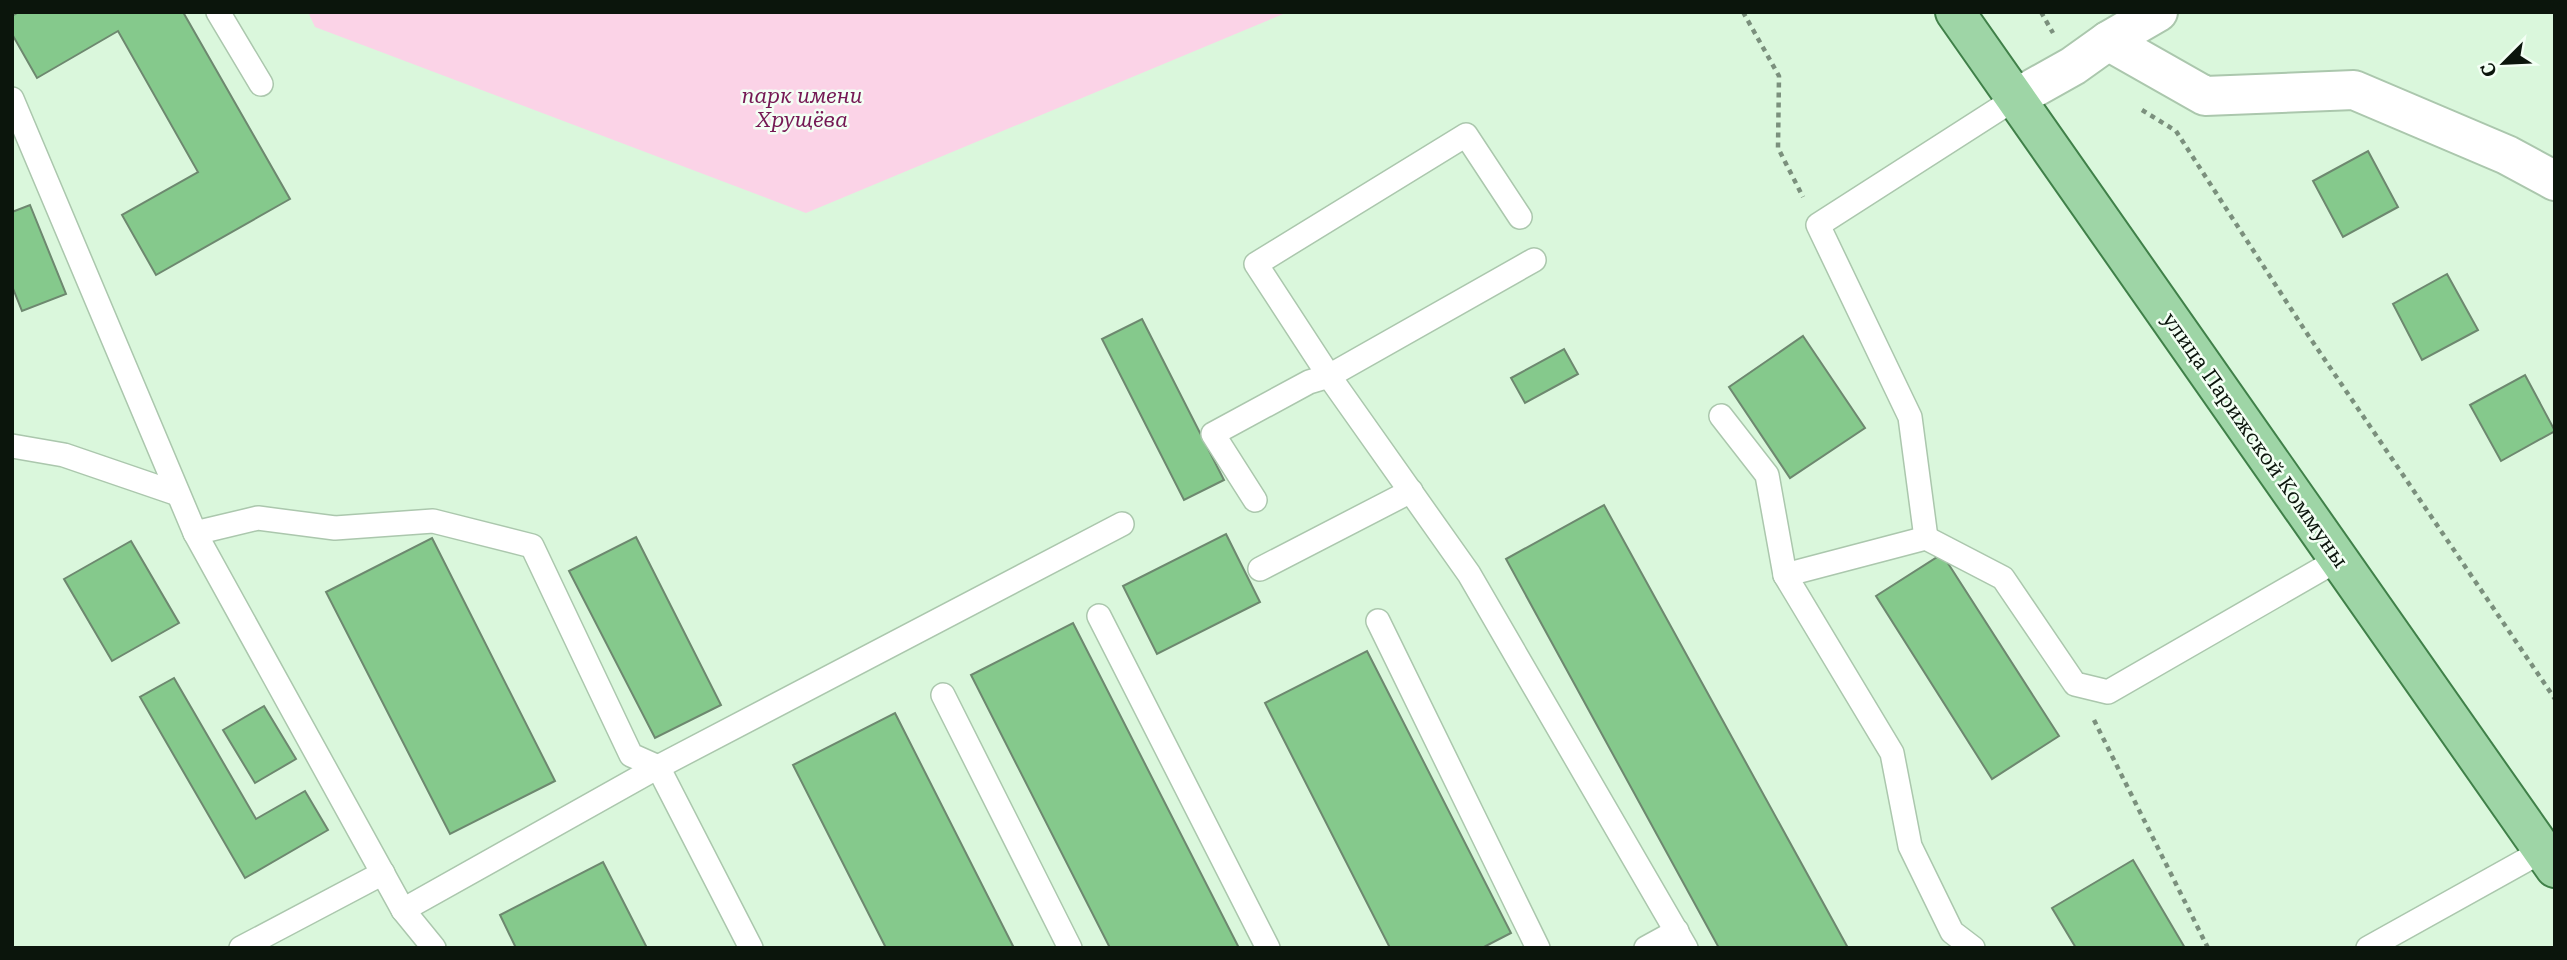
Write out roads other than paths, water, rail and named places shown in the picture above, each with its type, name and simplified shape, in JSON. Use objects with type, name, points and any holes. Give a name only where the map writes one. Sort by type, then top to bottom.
[{"type":"main road","name":"улица Парижской Коммуны","points":[[1955,12],[2548,859]]},
{"type":"street","points":[[2016,98],[2073,66],[2108,41],[2158,12]]},
{"type":"street","points":[[2108,41],[2205,96],[2354,90],[2507,155],[2555,181]]},
{"type":"lane","points":[[218,12],[261,84]]},
{"type":"lane","points":[[1927,538],[1910,417],[1818,225],[2016,98]]},
{"type":"lane","points":[[12,99],[195,533],[403,910],[434,948]]},
{"type":"lane","points":[[1520,217],[1466,135],[1256,264],[1329,376],[1469,574],[1682,939],[1646,948]]},
{"type":"lane","points":[[1255,500],[1213,434],[1309,382],[1329,376],[1534,260]]},
{"type":"lane","points":[[1721,416],[1767,475],[1785,575],[1892,753],[1910,846],[1952,932],[1973,948]]},
{"type":"lane","points":[[12,446],[64,455],[178,494]]},
{"type":"lane","points":[[1260,569],[1411,491]]},
{"type":"lane","points":[[195,533],[258,518],[335,528],[432,522],[532,546],[631,755],[658,767],[751,948]]},
{"type":"lane","points":[[403,910],[658,767],[1122,524]]},
{"type":"lane","points":[[1785,575],[1927,538],[2003,578],[2075,684],[2108,692],[2339,559]]},
{"type":"lane","points":[[1099,616],[1268,948]]},
{"type":"lane","points":[[1378,621],[1538,948]]},
{"type":"lane","points":[[943,695],[1070,948]]},
{"type":"lane","points":[[2368,948],[2548,859]]},
{"type":"lane","points":[[241,948],[383,873]]},
{"type":"park label","name":"парк имени Хрущёва","points":[[802,108]]}]
